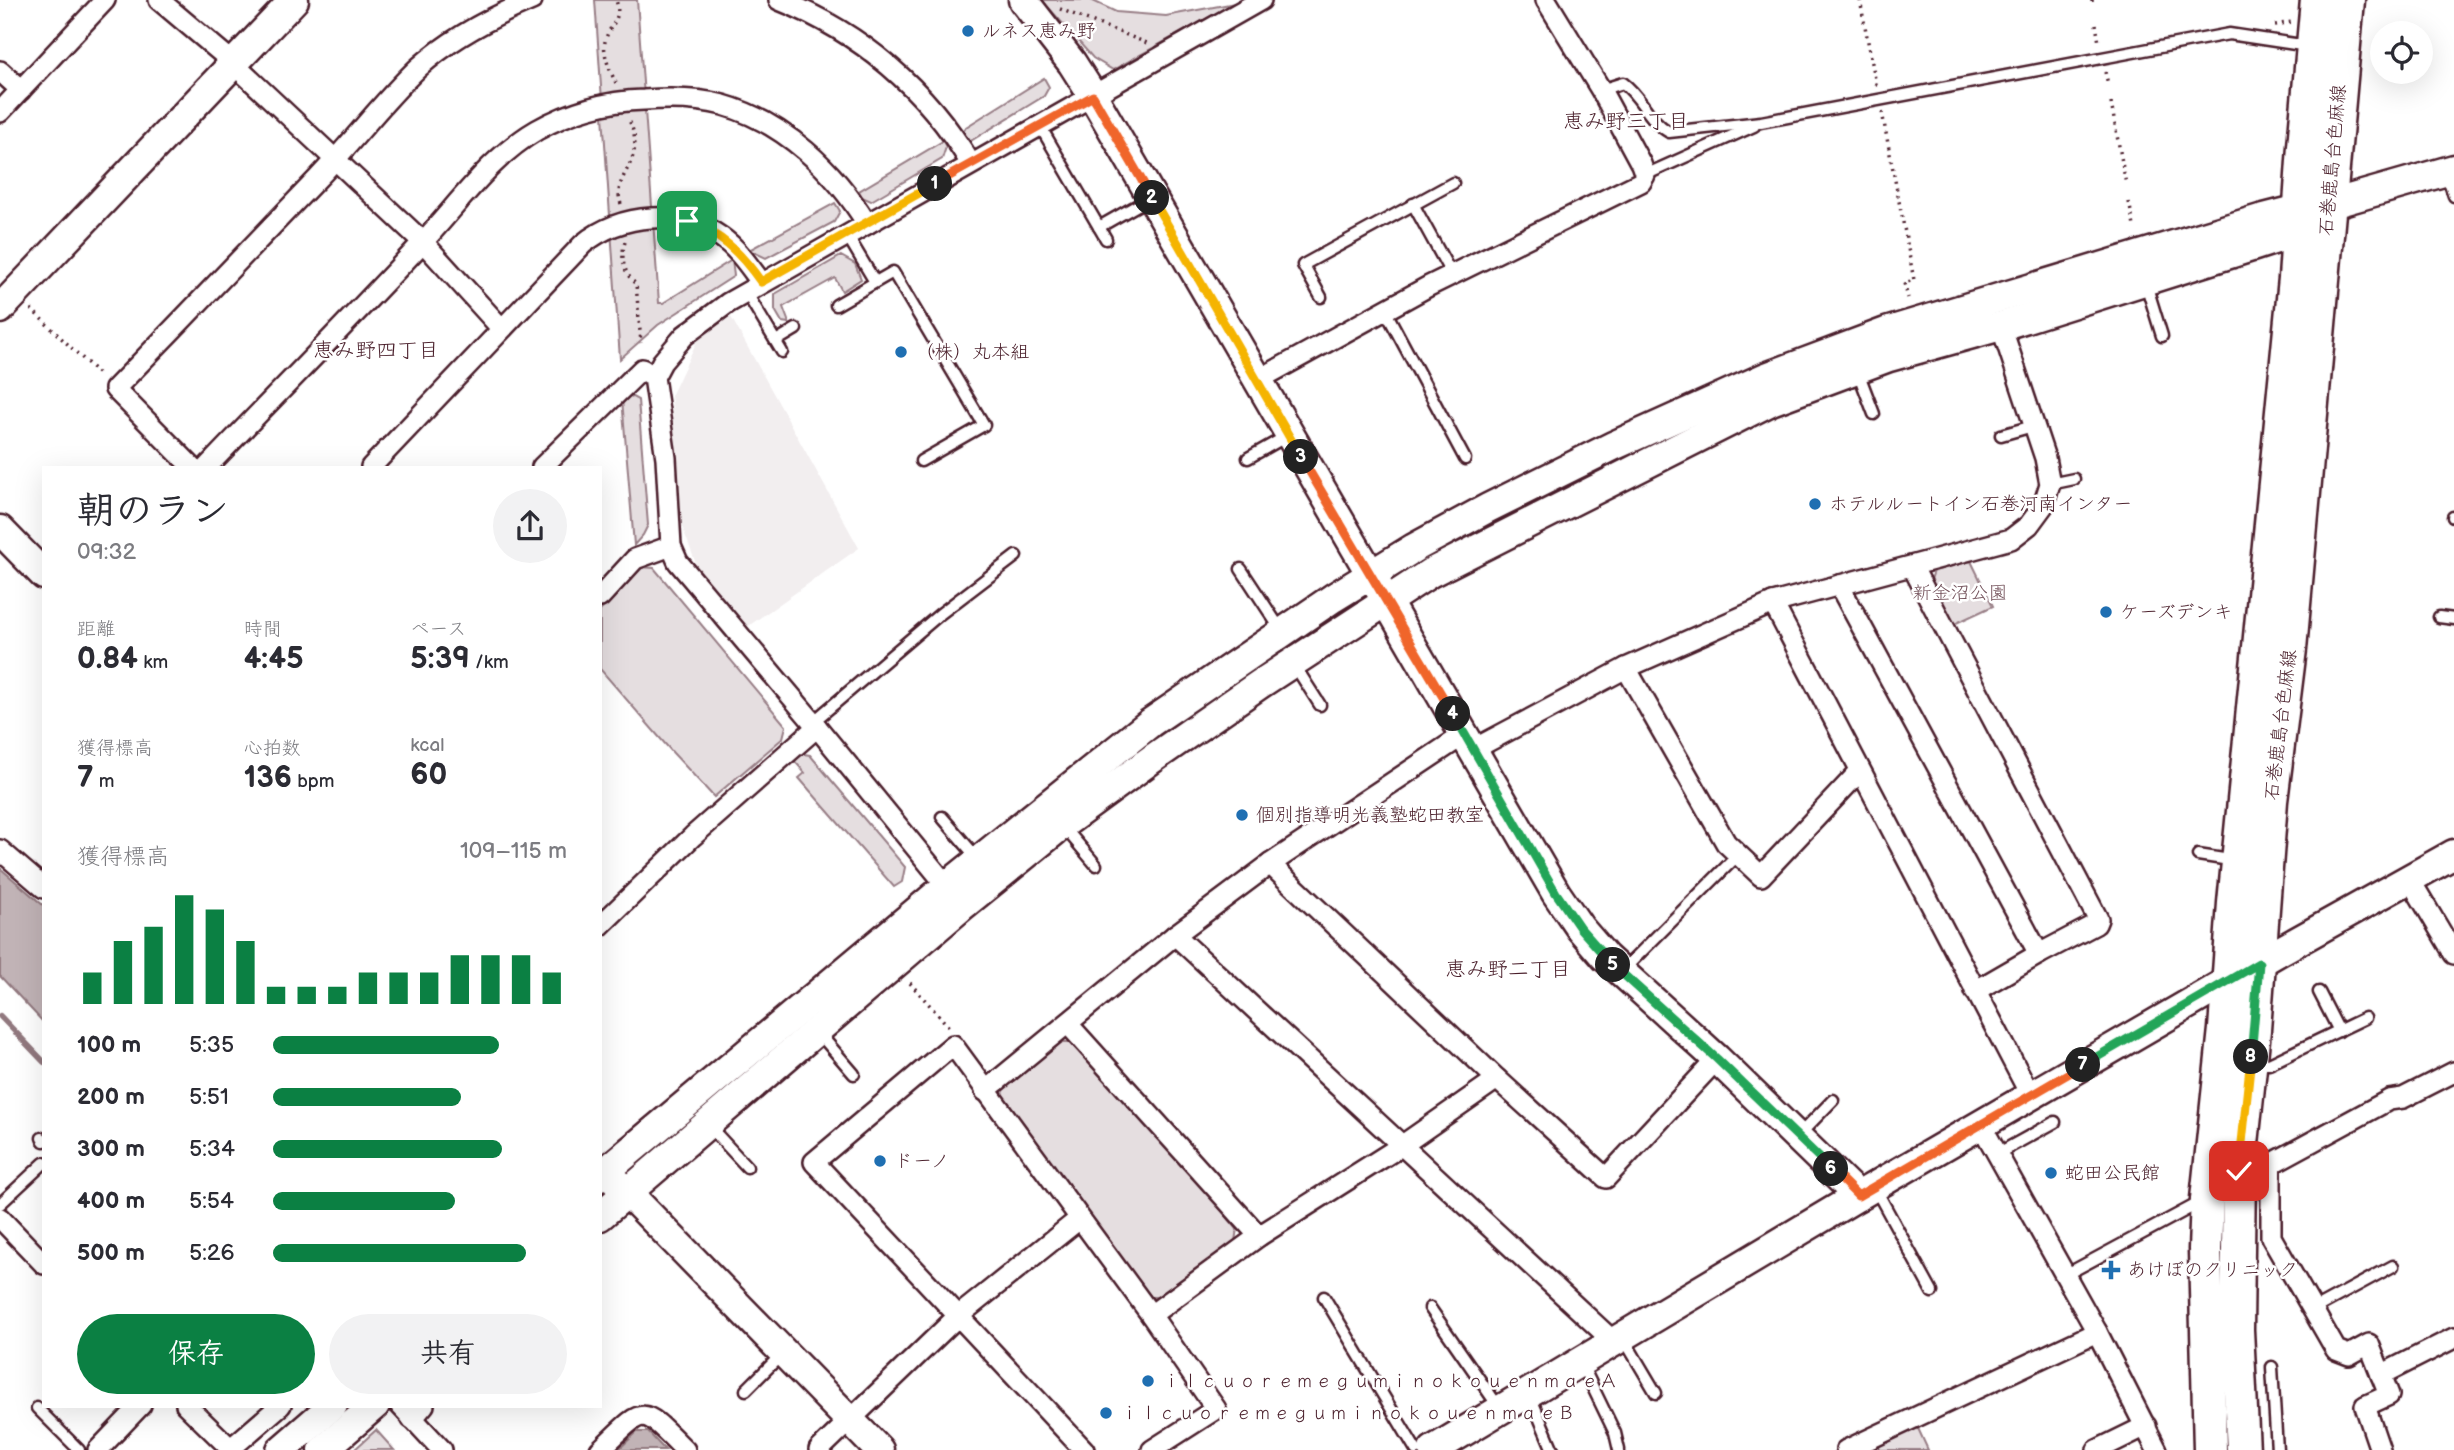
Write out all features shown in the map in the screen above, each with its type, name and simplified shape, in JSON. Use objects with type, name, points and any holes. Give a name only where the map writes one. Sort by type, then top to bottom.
[{"type":"main road","name":"石巻鹿島台色麻線","points":[[2243,1450],[2237,1330],[2239,1171],[2271,801],[2290,649],[2324,280],[2308,215],[2312,47],[2317,0]]},
{"type":"main road","name":"石巻鹿島台色麻線","points":[[2210,1450],[2204,1249],[2238,861],[2292,306],[2348,0]]},
{"type":"street","points":[[0,111],[105,0]]},
{"type":"street","points":[[159,0],[234,65],[423,242],[501,328]]},
{"type":"street","points":[[0,309],[294,0]]},
{"type":"street","points":[[191,466],[115,389],[335,160],[421,66],[477,27],[532,0]]},
{"type":"street","points":[[779,0],[835,26],[878,56],[921,96],[971,164]]},
{"type":"street","points":[[1023,0],[1072,63],[1093,96],[1556,893],[1580,928],[1605,957],[1798,1137],[1866,1192]]},
{"type":"street","points":[[947,886],[678,562],[671,546],[666,458],[654,377],[662,362],[685,335],[753,287],[1261,0]]},
{"type":"street","points":[[1256,380],[1452,275],[1641,182],[1645,175],[1601,90],[1546,0]]},
{"type":"street","points":[[0,71],[20,90]]},
{"type":"street","points":[[208,466],[423,242],[484,173],[512,147],[537,130],[565,117],[622,101],[665,98],[722,105],[764,122],[802,148],[838,181],[867,224]]},
{"type":"street","points":[[602,1214],[961,907],[1062,825],[1293,662],[1430,573],[1771,401],[1889,357],[2001,326],[2145,280],[2308,215],[2451,179]]},
{"type":"street","points":[[879,1450],[602,1170],[1150,723],[1372,574],[1488,508],[1614,446],[1766,377],[1886,332],[2260,219],[2308,215]]},
{"type":"street","points":[[372,466],[501,328],[583,244],[601,231],[626,222],[667,219],[687,221],[722,238],[736,249],[753,287]]},
{"type":"street","points":[[985,1091],[1175,935],[1270,863],[1469,741],[1773,603],[2011,539],[2029,525],[2043,506],[2050,484],[2045,458],[2001,326]]},
{"type":"street","points":[[543,466],[642,369],[654,377]]},
{"type":"street","points":[[0,530],[42,573]]},
{"type":"street","points":[[602,595],[635,559],[671,546]]},
{"type":"street","points":[[1912,566],[2098,919],[2096,924],[1975,991]]},
{"type":"street","points":[[1839,585],[2039,954]]},
{"type":"street","points":[[1773,603],[2032,1096]]},
{"type":"street","points":[[1626,668],[1726,843],[1761,876],[1860,771]]},
{"type":"street","points":[[602,924],[815,724]]},
{"type":"street","points":[[0,850],[42,886]]},
{"type":"street","points":[[1433,1450],[1866,1192],[2229,980],[2454,853]]},
{"type":"street","points":[[1270,863],[1497,1079],[1606,1178],[1717,1059]]},
{"type":"street","points":[[2409,878],[2454,954]]},
{"type":"street","points":[[1175,935],[1401,1146],[1617,1338]]},
{"type":"street","points":[[1068,1024],[1259,1236]]},
{"type":"street","points":[[1084,1450],[814,1162],[953,1045],[1078,1220],[1151,1315],[1216,1409],[1152,1450]]},
{"type":"street","points":[[2239,1171],[2271,1164],[2389,1100],[2403,1098],[2454,1072]]},
{"type":"street","points":[[1151,1315],[1259,1236],[1401,1146],[1497,1079]]},
{"type":"street","points":[[1981,1125],[2097,1332],[2157,1450]]},
{"type":"street","points":[[2271,1164],[2271,1237],[2336,1350],[2349,1355],[2369,1344],[2389,1395],[2365,1406],[2380,1450]]},
{"type":"street","points":[[0,1218],[42,1262]]},
{"type":"street","points":[[819,1450],[957,1317],[1078,1220]]},
{"type":"street","points":[[1846,1450],[2097,1332]]},
{"type":"street","points":[[2381,1375],[2454,1338]]},
{"type":"street","points":[[98,1450],[138,1408]]},
{"type":"street","points":[[189,1408],[230,1449],[278,1408]]},
{"type":"street","points":[[281,1450],[330,1408]]},
{"type":"street","points":[[323,1450],[372,1408]]},
{"type":"street","points":[[412,1410],[442,1450]]},
{"type":"street","points":[[600,1450],[635,1417],[644,1415],[653,1418],[685,1450]]},
{"type":"street","points":[[2097,1450],[2146,1426]]},
{"type":"lane","points":[[1601,90],[1623,83],[1633,90],[1657,125],[1669,132],[1761,122],[2229,34],[2312,47]]},
{"type":"lane","points":[[1645,175],[1761,122]]},
{"type":"lane","points":[[1040,126],[1106,239]]},
{"type":"lane","points":[[1321,298],[1303,265],[1452,183]]},
{"type":"lane","points":[[1099,227],[1151,197]]},
{"type":"lane","points":[[1413,204],[1452,275]]},
{"type":"lane","points":[[847,235],[875,282]]},
{"type":"lane","points":[[836,305],[893,272],[984,425],[921,461]]},
{"type":"lane","points":[[2145,280],[2162,337]]},
{"type":"lane","points":[[753,287],[782,352]]},
{"type":"lane","points":[[1385,310],[1465,459]]},
{"type":"lane","points":[[775,341],[796,329]]},
{"type":"lane","points":[[1857,369],[1874,414]]},
{"type":"lane","points":[[2001,435],[2033,426]]},
{"type":"lane","points":[[1248,458],[1288,435]]},
{"type":"lane","points":[[2050,484],[2074,479]]},
{"type":"lane","points":[[815,724],[940,614],[1016,556]]},
{"type":"lane","points":[[1241,569],[1283,632]]},
{"type":"lane","points":[[2440,617],[2454,619]]},
{"type":"lane","points":[[1293,662],[1320,705]]},
{"type":"lane","points":[[942,817],[979,861]]},
{"type":"lane","points":[[1062,825],[1097,865]]},
{"type":"lane","points":[[1622,972],[1738,855]]},
{"type":"lane","points":[[2198,855],[2238,861]]},
{"type":"lane","points":[[2319,992],[2339,1031]]},
{"type":"lane","points":[[2250,1063],[2269,1064],[2365,1018]]},
{"type":"lane","points":[[817,1032],[854,1074]]},
{"type":"lane","points":[[1798,1137],[1833,1100]]},
{"type":"lane","points":[[1997,1154],[2055,1122]]},
{"type":"lane","points":[[708,1125],[747,1167]]},
{"type":"lane","points":[[0,1204],[42,1166]]},
{"type":"lane","points":[[1866,1192],[1931,1293]]},
{"type":"lane","points":[[2065,1275],[2207,1199]]},
{"type":"lane","points":[[2312,1310],[2393,1266]]},
{"type":"lane","points":[[1324,1297],[1416,1450]]},
{"type":"lane","points":[[1430,1308],[1500,1409]]},
{"type":"lane","points":[[1617,1338],[1656,1393]]},
{"type":"lane","points":[[746,1390],[784,1353]]},
{"type":"lane","points":[[1580,1361],[1615,1433],[1619,1450]]},
{"type":"lane","points":[[2272,1367],[2277,1450]]},
{"type":"lane","points":[[1529,1392],[1553,1450]]},
{"type":"lane","points":[[37,1408],[79,1450]]},
{"type":"path","points":[[616,0],[618,16],[606,37],[604,50],[631,123],[635,147],[635,154],[618,190],[628,231],[623,259],[628,278],[636,284],[641,343]]},
{"type":"path","points":[[1860,0],[1876,84],[1866,86]]},
{"type":"path","points":[[1055,7],[1156,47]]},
{"type":"path","points":[[2095,24],[2099,43]]},
{"type":"path","points":[[2104,66],[2108,84]]},
{"type":"path","points":[[1880,103],[1914,280],[1904,283],[1908,298]]},
{"type":"path","points":[[2111,103],[2126,184]]},
{"type":"path","points":[[2129,202],[2134,226]]},
{"type":"path","points":[[31,309],[115,389]]},
{"type":"path","points":[[907,980],[951,1029],[953,1045]]},
{"type":"shaded area","points":[[731,317],[859,548],[747,627],[699,572],[682,526],[671,396],[699,337]]},
{"type":"shaded area","points":[[0,868],[42,904],[42,1021],[0,976]]},
{"type":"shaded area","points":[[637,1432],[648,1432],[665,1450],[618,1450]]},
{"type":"green space","points":[[595,0],[637,0],[659,303],[732,260],[734,276],[658,325],[620,359]]},
{"type":"green space","points":[[1042,0],[1091,0],[1116,12],[1166,16],[1235,3],[1113,70],[1093,58]]},
{"type":"green space","points":[[1044,78],[1049,87],[1044,96],[969,142],[962,134],[966,127]]},
{"type":"green space","points":[[943,141],[946,147],[942,159],[871,201],[862,197],[859,191]]},
{"type":"green space","points":[[835,203],[840,211],[834,222],[766,258],[749,250]]},
{"type":"green space","points":[[841,256],[855,264],[861,279],[842,291],[835,278],[783,307],[789,323],[782,322],[775,310],[775,294]]},
{"type":"green space","points":[[627,394],[638,400],[648,525],[634,545],[622,399]]},
{"type":"green space","name":"新金沼公園","points":[[1971,561],[1993,606],[1950,626],[1929,585],[1934,571]]},
{"type":"green space","points":[[640,567],[654,568],[786,726],[783,738],[714,797],[602,671],[602,609]]},
{"type":"green space","points":[[797,753],[810,755],[905,867],[902,882],[894,887],[799,778],[805,773],[791,757]]},
{"type":"green space","points":[[1055,1042],[1072,1042],[1237,1229],[1234,1247],[1165,1297],[1151,1297],[1002,1099],[1003,1087]]},
{"type":"green space","points":[[1916,1424],[1928,1450],[1880,1450],[1877,1443]]},
{"type":"green space","points":[[376,1430],[394,1450],[354,1450]]},
{"type":"waterway","points":[[0,1016],[42,1060]]},
{"type":"place","name":"ルネス恵み野","points":[[968,31]]},
{"type":"place","name":"（株）丸本組","points":[[901,352]]},
{"type":"place","name":"ホテルルートイン石巻河南インター","points":[[1815,504]]},
{"type":"place","name":"ケーズデンキ","points":[[2106,612]]},
{"type":"place","name":"個別指導明光義塾蛇田教室","points":[[1242,815]]},
{"type":"place","name":"ドーノ","points":[[880,1161]]},
{"type":"place","name":"蛇田公民館","points":[[2051,1173]]},
{"type":"place","name":"あけぼのクリニック","points":[[2111,1270]]},
{"type":"place","name":"ｉｌｃｕｏｒｅｍｅｇｕｍｉｎｏｋｏｕｅｎｍａｅＡ","points":[[1148,1381]]},
{"type":"place","name":"ｉｌｃｕｏｒｅｍｅｇｕｍｉｎｏｋｏｕｅｎｍａｅＢ","points":[[1106,1413]]},
{"type":"district","name":"恵み野三丁目","points":[[1626,121]]},
{"type":"district","name":"恵み野四丁目","points":[[376,350]]},
{"type":"district","name":"恵み野二丁目","points":[[1508,969]]},
{"type":"route","points":[[687,221],[710,230],[736,249],[761,282],[1093,96],[1556,893],[1580,928],[1605,957],[1717,1059],[1858,1196],[2259,963],[2239,1171]]}]
